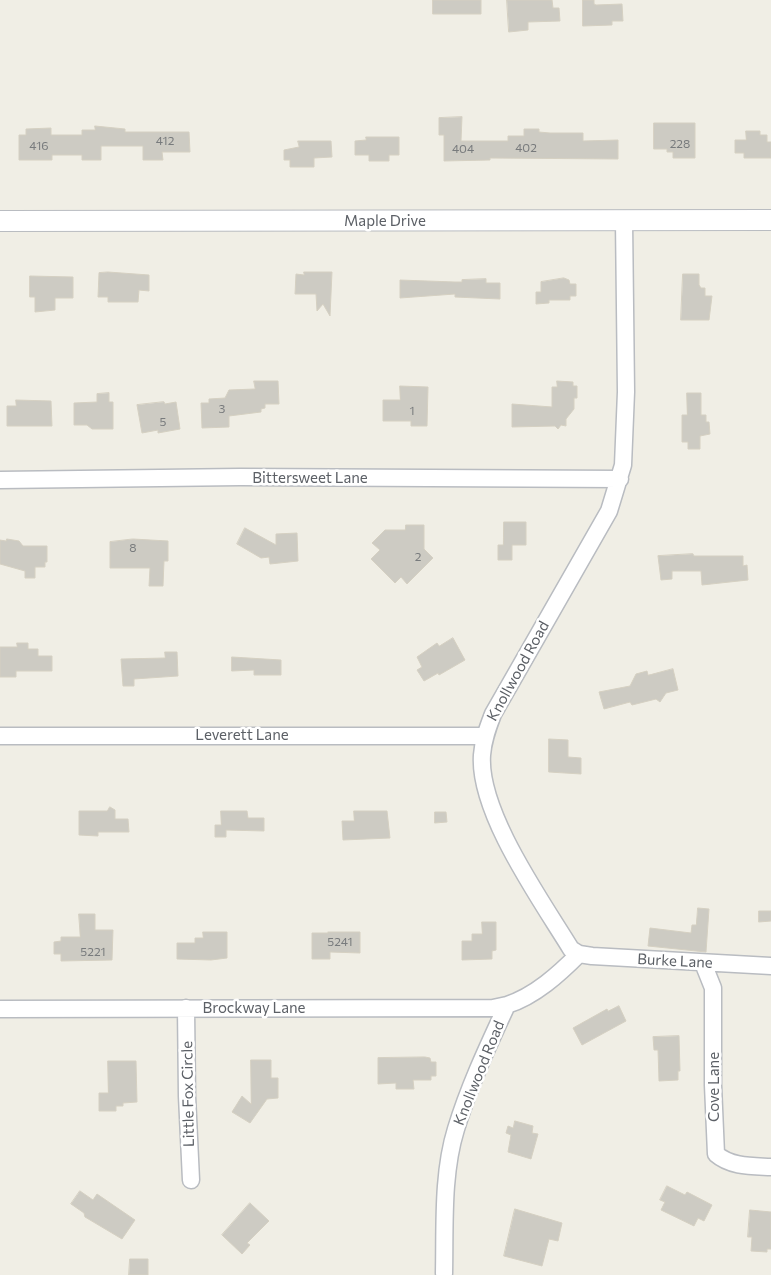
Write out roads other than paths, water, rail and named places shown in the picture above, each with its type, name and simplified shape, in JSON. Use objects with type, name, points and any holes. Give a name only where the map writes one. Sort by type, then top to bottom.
[{"type":"street","name":"Maple Drive","points":[[0,221],[771,220]]},
{"type":"street","name":"Knollwood Road","points":[[444,1274],[445,1219],[450,1152],[474,1076],[507,1005],[516,1002],[556,977],[579,954],[571,949],[513,854],[488,796],[484,782],[482,756],[485,736],[493,714],[609,511],[620,479],[623,465],[626,392],[624,221]]},
{"type":"street","name":"Bittersweet Lane","points":[[0,480],[231,478],[620,479]]},
{"type":"street","name":"Leverett Lane","points":[[0,736],[485,736]]},
{"type":"street","name":"Burke Lane","points":[[579,954],[771,966]]},
{"type":"street","name":"Cove Lane","points":[[703,963],[713,988],[712,1085],[716,1154],[724,1161],[748,1166],[771,1167]]},
{"type":"street","name":"Brockway Lane","points":[[0,1008],[493,1008],[507,1005]]},
{"type":"street","name":"Little Fox Circle","points":[[186,1008],[187,1096],[191,1180]]}]
